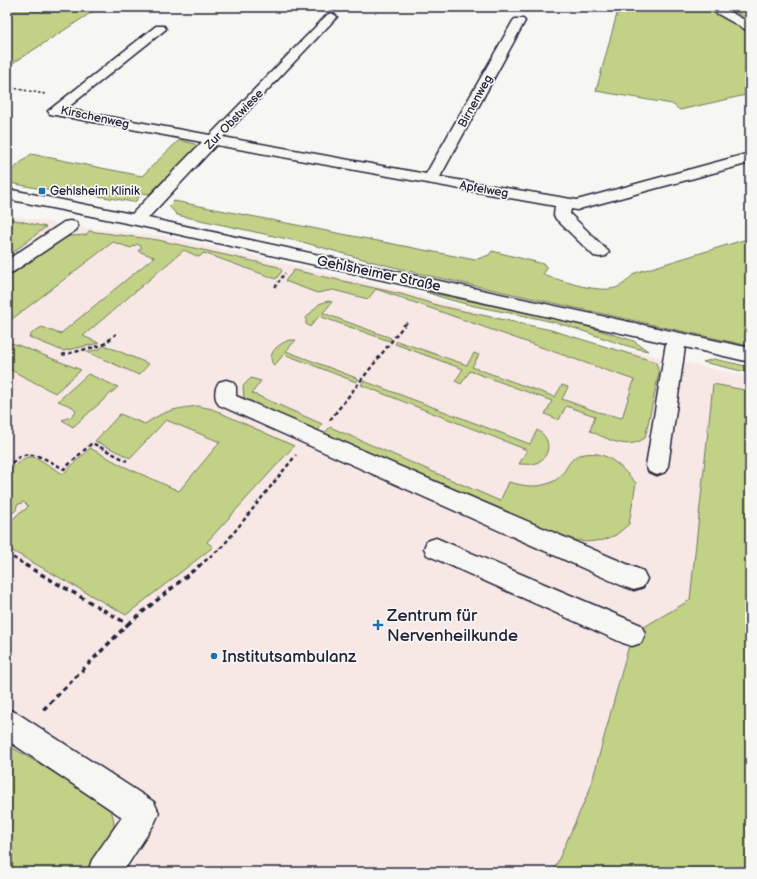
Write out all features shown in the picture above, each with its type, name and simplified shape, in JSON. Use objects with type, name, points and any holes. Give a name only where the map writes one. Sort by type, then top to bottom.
[{"type":"street","points":[[713,7],[750,28]]},
{"type":"street","name":"Zur Obstwiese","points":[[136,220],[214,141],[331,18]]},
{"type":"street","name":"Birnenweg","points":[[431,180],[519,21]]},
{"type":"street","name":"Kirschenweg","points":[[160,30],[55,111],[214,141]]},
{"type":"street","name":"Apfelweg","points":[[214,141],[577,205],[750,158]]},
{"type":"street","name":"Gehlsheimer Straße","points":[[7,194],[136,220],[750,355]]},
{"type":"street","points":[[563,203],[562,214],[600,252]]},
{"type":"street","points":[[7,268],[70,226]]},
{"type":"street","points":[[657,466],[676,339]]},
{"type":"street","points":[[226,387],[226,400],[634,579]]},
{"type":"street","points":[[436,548],[632,634]]},
{"type":"street","points":[[14,728],[143,813],[104,872]]},
{"type":"path","points":[[7,87],[71,99]]},
{"type":"path","points":[[275,287],[287,270]]},
{"type":"path","points":[[14,728],[128,624],[223,546],[408,321]]},
{"type":"path","points":[[62,355],[103,344],[116,334]]},
{"type":"path","points":[[7,468],[19,457],[28,454],[35,455],[64,469],[92,443],[127,461]]},
{"type":"path","points":[[7,554],[128,624]]},
{"type":"shaded area","name":"Zentrum für Nervenheilkunde","points":[[7,215],[70,226],[169,237],[393,288],[628,352],[633,351],[750,377],[750,872],[7,872]]},
{"type":"green space","points":[[7,7],[100,7],[7,67]]},
{"type":"green space","points":[[602,7],[728,7],[750,19],[750,94],[680,110],[672,104],[596,91],[618,10]]},
{"type":"green space","points":[[179,140],[195,144],[196,145],[193,152],[149,194],[142,193],[136,201],[133,202],[86,194],[79,196],[10,183],[7,185],[7,169],[12,170],[31,154],[142,176]]},
{"type":"green space","points":[[174,201],[475,260],[489,255],[492,251],[544,264],[547,268],[543,275],[582,286],[603,289],[612,289],[620,286],[635,273],[750,238],[750,346],[417,273],[306,243],[177,215],[169,206]]},
{"type":"green space","points":[[7,218],[46,227],[7,257]]},
{"type":"green space","points":[[89,231],[158,240],[279,267],[282,271],[276,279],[204,253],[199,257],[184,250],[83,336],[99,343],[63,351],[29,337],[33,332],[42,327],[60,334],[154,257],[138,251],[142,247],[137,244],[131,248],[113,242],[7,323],[7,278],[60,240],[70,236],[86,235]]},
{"type":"green space","points":[[294,270],[401,294],[440,306],[551,330],[656,362],[659,373],[645,438],[631,444],[624,444],[611,440],[590,431],[595,416],[566,406],[559,420],[545,414],[552,401],[470,371],[461,384],[455,381],[463,369],[395,344],[397,341],[467,365],[474,353],[479,355],[472,367],[555,397],[562,385],[568,387],[562,399],[598,412],[622,418],[634,380],[376,289],[368,299],[333,290],[317,293],[285,281]]},
{"type":"green space","points":[[426,292],[573,322],[634,341],[648,351],[557,323],[474,306]]},
{"type":"green space","points":[[328,301],[332,302],[323,313],[391,338],[389,341],[319,316],[310,327],[306,324],[306,318],[319,304]]},
{"type":"green space","points":[[290,340],[296,340],[286,351],[359,379],[356,382],[284,354],[274,366],[271,357],[272,353],[278,346]]},
{"type":"green space","points":[[7,342],[81,370],[55,393],[7,368]]},
{"type":"green space","points":[[104,345],[149,364],[139,375],[87,352],[100,349]]},
{"type":"green space","points":[[714,359],[750,367],[750,373],[703,362]]},
{"type":"green space","points":[[88,374],[118,387],[73,427],[62,420],[71,417],[76,411],[73,407],[58,401]]},
{"type":"green space","points":[[251,378],[261,381],[252,393],[322,424],[316,434],[244,399],[243,386]]},
{"type":"green space","points":[[364,381],[530,444],[537,430],[546,439],[548,449],[546,454],[539,462],[533,464],[519,464],[527,450],[361,385]]},
{"type":"green space","points":[[713,384],[750,391],[750,872],[553,872],[590,789],[632,634],[690,600]]},
{"type":"green space","points":[[198,406],[212,409],[294,446],[207,542],[213,547],[126,615],[7,548],[7,545],[11,540],[7,538],[7,525],[28,506],[24,502],[17,505],[16,510],[7,518],[7,474],[24,458],[37,458],[63,474],[90,448],[123,466],[179,491],[220,442],[166,420],[130,458],[95,441],[120,414],[145,424],[170,411]]},
{"type":"green space","points":[[330,427],[500,501],[509,482],[532,486],[548,484],[560,476],[576,456],[593,453],[608,457],[620,466],[636,483],[629,524],[616,535],[604,540],[586,542],[571,539],[322,436]]},
{"type":"green space","points":[[13,748],[98,799],[110,810],[114,826],[112,834],[105,850],[90,872],[7,872],[7,754]]},
{"type":"place","name":"Gehlsheim Klinik","points":[[42,191]]},
{"type":"place","name":"Zentrum für Nervenheilkunde","points":[[378,625]]},
{"type":"place","name":"Institutsambulanz","points":[[214,656]]}]
